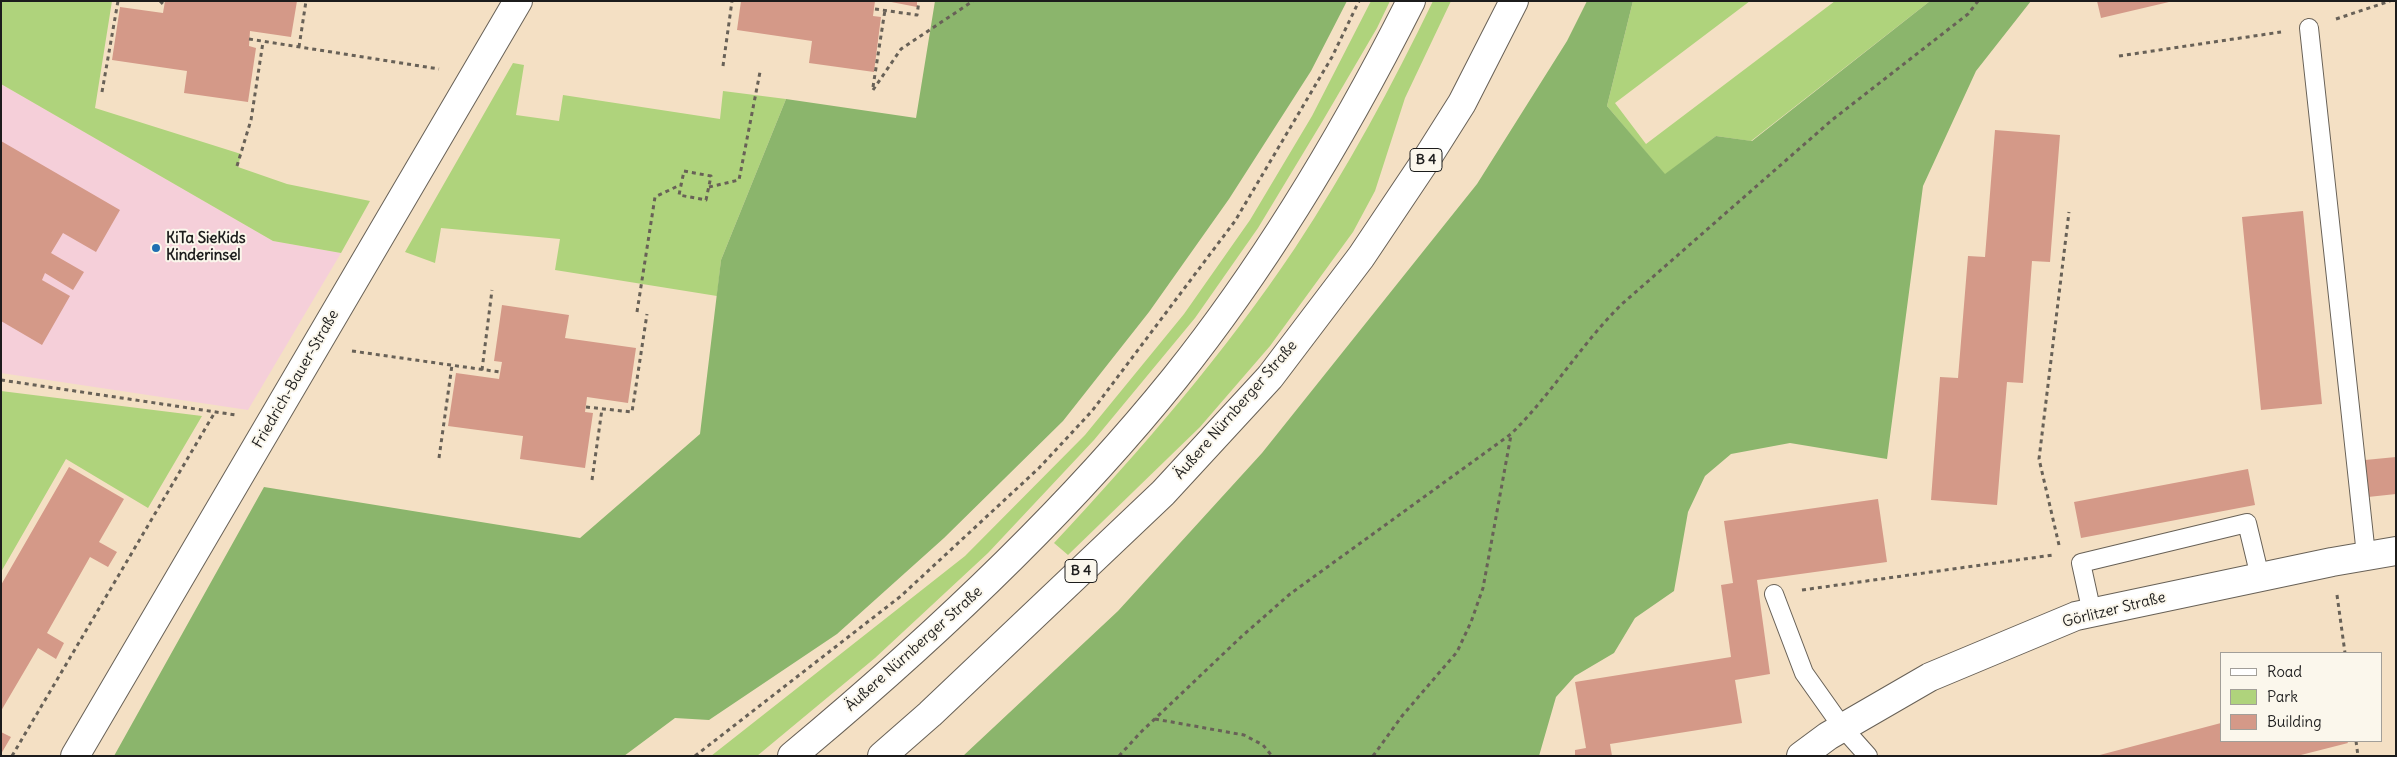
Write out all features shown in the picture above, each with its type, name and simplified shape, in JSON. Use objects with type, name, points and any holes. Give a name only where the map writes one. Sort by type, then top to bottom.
[{"type":"main road","name":"Friedrich-Bauer-Straße","points":[[75,756],[518,1]]},
{"type":"main road","name":"Äußere Nürnberger Straße","points":[[792,756],[980,589],[1059,509],[1175,378],[1261,260],[1356,108],[1411,1]]},
{"type":"main road","name":"Äußere Nürnberger Straße","points":[[882,756],[930,714],[1163,493],[1270,377],[1361,257],[1426,160],[1462,103],[1514,1]]},
{"type":"main road","name":"Görlitzer Straße","points":[[1801,756],[1843,728],[1930,677],[2076,616],[2366,555],[2396,551]]},
{"type":"lane","points":[[2309,28],[2366,555]]},
{"type":"lane","points":[[2092,613],[2081,562],[2247,523],[2260,577]]},
{"type":"lane","points":[[1774,594],[1804,673],[1843,728],[1868,756]]},
{"type":"path","points":[[102,92],[118,1]]},
{"type":"path","points":[[160,1],[164,5]]},
{"type":"path","points":[[299,47],[306,1]]},
{"type":"path","points":[[723,66],[732,1]]},
{"type":"path","points":[[875,9],[917,15],[919,1]]},
{"type":"path","points":[[885,10],[873,90],[901,49],[973,1]]},
{"type":"path","points":[[695,756],[901,596],[1039,468],[1092,411],[1235,221],[1332,58],[1359,1]]},
{"type":"path","points":[[1119,756],[1154,719],[1290,594],[1511,434],[1528,417],[1606,319],[1622,304],[1832,120],[1968,14],[1978,1]]},
{"type":"path","points":[[2119,56],[2309,28],[2390,1]]},
{"type":"path","points":[[249,39],[474,75]]},
{"type":"path","points":[[237,166],[251,120],[263,42]]},
{"type":"path","points":[[709,187],[739,180],[760,72]]},
{"type":"path","points":[[684,171],[711,176],[709,187],[706,200],[679,195],[684,171]]},
{"type":"path","points":[[637,312],[655,197],[682,184]]},
{"type":"path","points":[[1774,594],[2061,554],[2040,459],[2069,212]]},
{"type":"path","points":[[482,370],[492,290]]},
{"type":"path","points":[[586,407],[632,412],[647,314]]},
{"type":"path","points":[[315,347],[500,372]]},
{"type":"path","points":[[439,458],[452,365]]},
{"type":"path","points":[[1,380],[272,421]]},
{"type":"path","points":[[592,480],[602,409]]},
{"type":"path","points":[[12,756],[215,412]]},
{"type":"path","points":[[1373,756],[1402,716],[1457,652],[1471,622],[1483,588],[1511,434]]},
{"type":"path","points":[[2332,562],[2344,652]]},
{"type":"path","points":[[1154,719],[1244,735],[1263,745],[1272,756]]},
{"type":"path","points":[[2356,742],[2358,756]]},
{"type":"shaded area","name":"KiTa SieKids Kinderinsel","points":[[1,84],[273,241],[341,253],[248,410],[1,373]]},
{"type":"green space","points":[[1,1],[112,1],[95,108],[241,154],[238,167],[287,184],[370,201],[341,253],[273,241],[1,84]]},
{"type":"green space","points":[[935,1],[1347,1],[1311,71],[1229,199],[1149,312],[1063,421],[944,538],[837,634],[709,720],[675,718],[624,756],[114,756],[264,487],[580,538],[700,434],[721,260],[786,99],[916,118]]},
{"type":"green space","points":[[1371,1],[1390,1],[1377,28],[1258,228],[1195,318],[1094,440],[988,553],[875,658],[757,756],[711,756],[965,556],[1085,435],[1184,314],[1250,220],[1312,116]]},
{"type":"green space","points":[[1433,1],[1451,1],[1405,98],[1375,191],[1353,232],[1270,346],[1200,427],[1068,555],[1054,543],[1150,437],[1211,363],[1295,248],[1333,188],[1368,127]]},
{"type":"green space","points":[[1587,1],[1633,1],[1607,106],[1665,174],[1716,136],[1752,141],[1930,1],[2031,1],[1976,71],[1923,186],[1887,459],[1790,443],[1731,454],[1705,476],[1688,512],[1674,591],[1635,618],[1614,653],[1575,676],[1556,697],[1539,756],[963,756],[1118,611],[1262,453],[1477,184],[1567,41]]},
{"type":"green space","points":[[1633,1],[1750,1],[1615,103],[1646,144],[1835,1],[1930,1],[1751,141],[1716,136],[1665,175],[1607,106]]},
{"type":"green space","points":[[513,63],[524,65],[516,115],[559,121],[563,95],[720,119],[723,91],[786,99],[721,260],[717,296],[555,270],[560,239],[441,228],[435,263],[405,252]]},
{"type":"green space","points":[[1,391],[202,416],[148,508],[66,459],[1,572]]},
{"type":"building","points":[[165,1],[297,1],[291,37],[250,31],[249,46],[256,48],[248,102],[184,93],[187,71],[112,60],[120,7],[163,13]]},
{"type":"building","points":[[741,1],[875,1],[873,16],[881,17],[874,72],[809,63],[812,41],[737,30]]},
{"type":"building","points":[[886,1],[917,1],[917,7]]},
{"type":"building","points":[[2097,1],[2169,1],[2169,2],[2101,18]]},
{"type":"building","points":[[1995,130],[2060,135],[2050,262],[2032,261],[2023,383],[2007,382],[1997,505],[1931,500],[1940,377],[1958,378],[1968,256],[1985,257]]},
{"type":"building","points":[[1,141],[120,210],[96,252],[63,233],[51,253],[84,272],[73,290],[45,273],[42,280],[70,296],[42,345],[1,321]]},
{"type":"building","points":[[2303,211],[2322,404],[2261,410],[2242,217]]},
{"type":"building","points":[[502,305],[569,315],[565,338],[636,348],[628,403],[587,397],[585,412],[593,413],[585,468],[520,459],[523,436],[448,426],[456,373],[499,379],[502,362],[494,361]]},
{"type":"building","points":[[2396,457],[2396,494],[2368,497],[2365,460]]},
{"type":"building","points":[[69,467],[124,499],[99,542],[117,552],[108,567],[90,557],[47,633],[64,643],[56,659],[38,648],[1,711],[1,585]]},
{"type":"building","points":[[2248,469],[2255,505],[2081,538],[2074,502]]},
{"type":"building","points":[[1878,499],[1887,562],[1757,580],[1770,674],[1735,680],[1742,723],[1610,744],[1612,756],[1575,756],[1575,750],[1586,748],[1575,682],[1731,657],[1721,585],[1733,583],[1724,521]]},
{"type":"building","points":[[2220,723],[2220,742],[2348,743],[2297,756],[2096,756]]},
{"type":"building","points":[[1,732],[11,737],[1,754]]},
{"type":"place","name":"KiTa SieKids Kinderinsel","points":[[156,248]]}]
